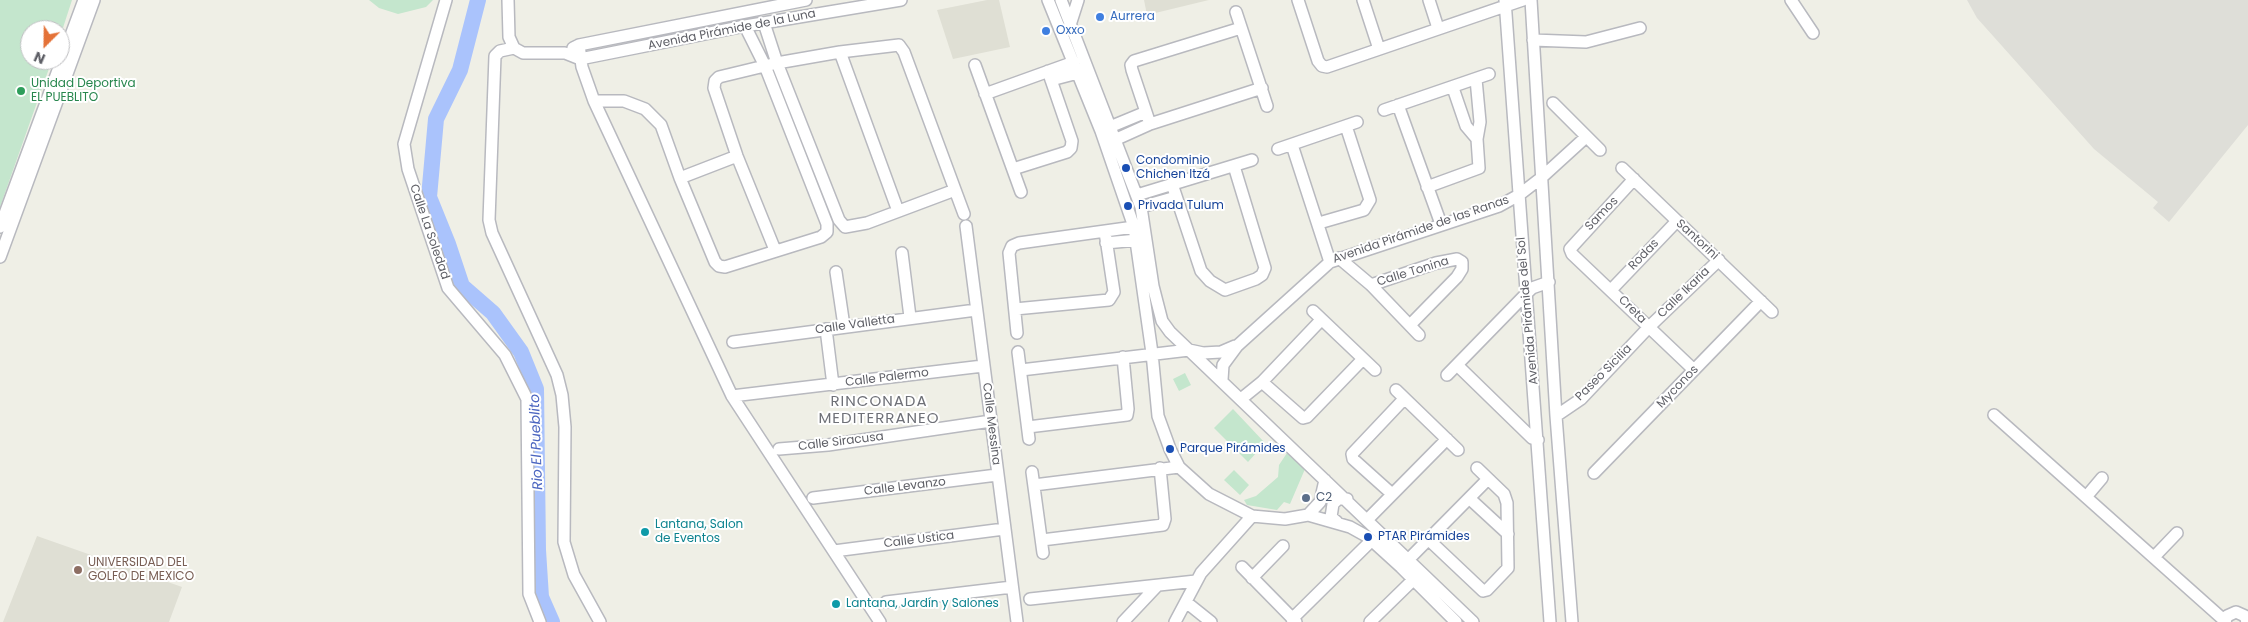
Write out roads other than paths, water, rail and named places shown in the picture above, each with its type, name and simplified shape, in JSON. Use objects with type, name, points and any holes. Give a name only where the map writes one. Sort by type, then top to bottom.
[{"type":"street","points":[[0,227],[84,0]]},
{"type":"street","points":[[0,258],[94,0]]},
{"type":"street","name":"Calle La Soledad","points":[[446,0],[404,144],[408,169],[448,288],[505,355],[527,399],[529,594],[540,622]]},
{"type":"street","points":[[508,0],[509,37],[514,48],[500,50],[495,56],[489,220],[492,232],[557,375],[562,395],[565,427],[564,542],[574,575],[600,622]]},
{"type":"street","name":"Avenida Pirámide de la Luna","points":[[565,53],[578,45],[806,0]]},
{"type":"street","name":"Avenida Pirámide de la Luna","points":[[514,48],[523,53],[565,53],[580,58],[745,26],[901,0]]},
{"type":"street","points":[[1048,0],[1078,74],[1106,129]]},
{"type":"street","points":[[1061,0],[1111,142],[1134,227],[1152,353],[1158,416],[1170,449],[1180,467],[1209,494],[1252,516],[1286,519],[1308,516],[1337,522],[1350,527],[1409,560],[1414,579],[1456,622]]},
{"type":"street","points":[[1070,25],[1078,0]]},
{"type":"street","points":[[1298,0],[1322,66],[1327,67],[1505,3],[1522,0]]},
{"type":"street","points":[[1363,0],[1379,49]]},
{"type":"street","points":[[1429,0],[1438,28]]},
{"type":"street","name":"Avenida Pirámide del Sol","points":[[1531,0],[1560,479],[1572,622]]},
{"type":"street","points":[[1791,0],[1813,33]]},
{"type":"street","name":"Avenida Pirámide del Sol","points":[[1505,3],[1550,622]]},
{"type":"street","points":[[1236,12],[1267,106]]},
{"type":"street","points":[[764,23],[777,63],[839,220],[845,227],[852,227],[955,190]]},
{"type":"street","points":[[594,101],[624,101],[645,109],[661,125],[680,178],[715,262],[719,266],[725,267],[820,237],[827,232],[827,224],[765,66],[745,26]]},
{"type":"street","points":[[1150,124],[1132,70],[1131,65],[1134,61],[1241,28]]},
{"type":"street","points":[[1533,40],[1586,42],[1640,28]]},
{"type":"street","points":[[632,35],[634,49]]},
{"type":"street","points":[[578,45],[580,58],[594,101],[732,396],[880,622]]},
{"type":"street","points":[[775,250],[737,156],[716,95],[715,81],[719,77],[777,63],[840,52],[899,45],[904,52],[964,214]]},
{"type":"street","points":[[840,52],[898,211]]},
{"type":"street","points":[[1053,75],[1074,62]]},
{"type":"street","points":[[975,65],[1021,192]]},
{"type":"street","points":[[985,94],[1053,75],[1078,74]]},
{"type":"street","points":[[1384,110],[1453,88],[1489,74]]},
{"type":"street","points":[[1013,169],[1067,152],[1071,148],[1072,141],[1053,75]]},
{"type":"street","points":[[1427,187],[1479,168],[1477,139],[1480,122],[1476,79]]},
{"type":"street","points":[[1111,142],[1150,124],[1262,88]]},
{"type":"street","points":[[1453,88],[1466,126],[1477,139]]},
{"type":"street","points":[[1553,103],[1600,150]]},
{"type":"street","points":[[1398,105],[1441,224]]},
{"type":"street","points":[[1106,129],[1146,112]]},
{"type":"street","points":[[1278,149],[1351,124],[1370,200],[1364,210],[1319,223]]},
{"type":"street","name":"Avenida Pirámide de las Ranas","points":[[1222,380],[1223,365],[1237,346],[1334,260],[1499,206],[1541,178],[1586,137]]},
{"type":"street","points":[[1111,142],[1142,193],[1146,206],[1158,310],[1162,321],[1170,332],[1347,499],[1473,622]]},
{"type":"street","points":[[1292,144],[1319,223],[1334,260]]},
{"type":"street","points":[[680,178],[737,156]]},
{"type":"street","points":[[1142,193],[1252,160]]},
{"type":"street","points":[[1172,184],[1201,271],[1210,281],[1225,290],[1256,279],[1262,275],[1265,268],[1234,166]]},
{"type":"street","name":"Santorini","points":[[1622,168],[1772,312]]},
{"type":"street","name":"Samos","points":[[1570,249],[1634,179]]},
{"type":"street","points":[[1146,206],[1176,197]]},
{"type":"street","name":"Rodas","points":[[1612,290],[1677,221]]},
{"type":"street","name":"Calle Messina","points":[[966,226],[1017,622]]},
{"type":"street","points":[[1108,237],[1134,227]]},
{"type":"street","points":[[1015,309],[1109,300],[1114,292],[1108,237]]},
{"type":"street","points":[[1017,333],[1009,253],[1012,246],[1108,237],[1137,240]]},
{"type":"street","name":"Creta","points":[[1570,249],[1572,254],[1694,370]]},
{"type":"street","points":[[902,253],[910,317]]},
{"type":"street","name":"Calle Tonina","points":[[1371,286],[1443,262],[1457,259],[1462,262],[1462,269],[1457,277],[1410,325]]},
{"type":"street","name":"Calle Tonina","points":[[1334,260],[1371,286],[1419,335]]},
{"type":"street","name":"Calle Ikaria","points":[[1649,327],[1719,260]]},
{"type":"street","points":[[836,272],[844,326]]},
{"type":"street","points":[[1447,375],[1532,288],[1549,282]]},
{"type":"street","name":"Myconos","points":[[1594,473],[1761,301]]},
{"type":"street","name":"Calle Valletta","points":[[733,342],[910,317],[976,310]]},
{"type":"street","points":[[1313,311],[1375,370]]},
{"type":"street","points":[[1241,399],[1262,382],[1322,320]]},
{"type":"street","name":"Paseo Sicilia","points":[[1556,416],[1580,398],[1649,327]]},
{"type":"street","points":[[826,329],[833,385]]},
{"type":"street","name":"Avenida Pirámide de las Ranas","points":[[1021,370],[1152,353],[1189,350],[1203,353],[1221,352],[1237,346]]},
{"type":"street","points":[[1018,352],[1030,440]]},
{"type":"street","points":[[1028,427],[1127,415],[1126,356]]},
{"type":"street","points":[[1262,382],[1303,418],[1363,360]]},
{"type":"street","points":[[1457,365],[1532,438],[1538,440]]},
{"type":"street","name":"Calle Palermo","points":[[732,396],[983,366]]},
{"type":"street","points":[[1396,390],[1458,450]]},
{"type":"street","points":[[1392,494],[1353,459],[1352,454],[1404,399]]},
{"type":"street","points":[[1994,415],[2225,621],[2232,613],[2246,614]]},
{"type":"street","name":"Calle Siracusa","points":[[779,448],[828,445],[991,421]]},
{"type":"street","points":[[1367,520],[1446,439]]},
{"type":"street","points":[[1034,484],[1180,467]]},
{"type":"street","points":[[1042,540],[1163,525],[1165,519],[1161,468]]},
{"type":"street","points":[[1429,540],[1483,591],[1487,590],[1508,568],[1507,503],[1504,494],[1477,468]]},
{"type":"street","points":[[1032,472],[1043,553]]},
{"type":"street","name":"Calle Levanzo","points":[[813,498],[997,475]]},
{"type":"street","points":[[2086,498],[2102,478]]},
{"type":"street","points":[[1409,560],[1488,479]]},
{"type":"street","points":[[1540,481],[1560,479]]},
{"type":"street","points":[[1308,516],[1320,502],[1325,480]]},
{"type":"street","points":[[1470,498],[1508,534]]},
{"type":"street","points":[[1337,522],[1331,516],[1333,504],[1338,499],[1347,499]]},
{"type":"street","points":[[1175,622],[1200,573],[1252,516]]},
{"type":"street","name":"Calle Ustica","points":[[834,551],[1004,529]]},
{"type":"street","points":[[2154,557],[2177,533]]},
{"type":"street","points":[[1242,567],[1294,620],[1371,540]]},
{"type":"street","points":[[1252,578],[1283,546]]},
{"type":"street","points":[[1374,620],[1414,579]]},
{"type":"street","points":[[1030,600],[1196,581]]},
{"type":"street","points":[[1123,622],[1156,586]]},
{"type":"street","points":[[886,602],[1012,587]]},
{"type":"street","points":[[1186,602],[1211,622]]},
{"type":"waterway","name":"Rio El Pueblito","points":[[478,0],[460,70],[436,119],[429,197],[462,286],[493,313],[521,352],[536,389],[538,550],[541,597],[552,622]]},
{"type":"place","name":"Aurrera","points":[[1100,17]]},
{"type":"place","name":"Oxxo","points":[[1046,31]]},
{"type":"place","name":"Unidad Deportiva EL PUEBLITO","points":[[21,91]]},
{"type":"place","name":"Condominio Chichen Itzá","points":[[1126,168]]},
{"type":"place","name":"Privada Tulum","points":[[1128,206]]},
{"type":"place","name":"Parque Pirámides","points":[[1170,449]]},
{"type":"place","name":"C2","points":[[1306,498]]},
{"type":"place","name":"Lantana, Salon de Eventos","points":[[645,532]]},
{"type":"place","name":"PTAR Pirámides","points":[[1368,537]]},
{"type":"place","name":"UNIVERSIDAD DEL GOLFO DE MEXICO","points":[[78,570]]},
{"type":"place","name":"Lantana, Jardín y Salones","points":[[836,604]]},
{"type":"district","name":"RINCONADA MEDITERRANEO","points":[[879,410]]}]
